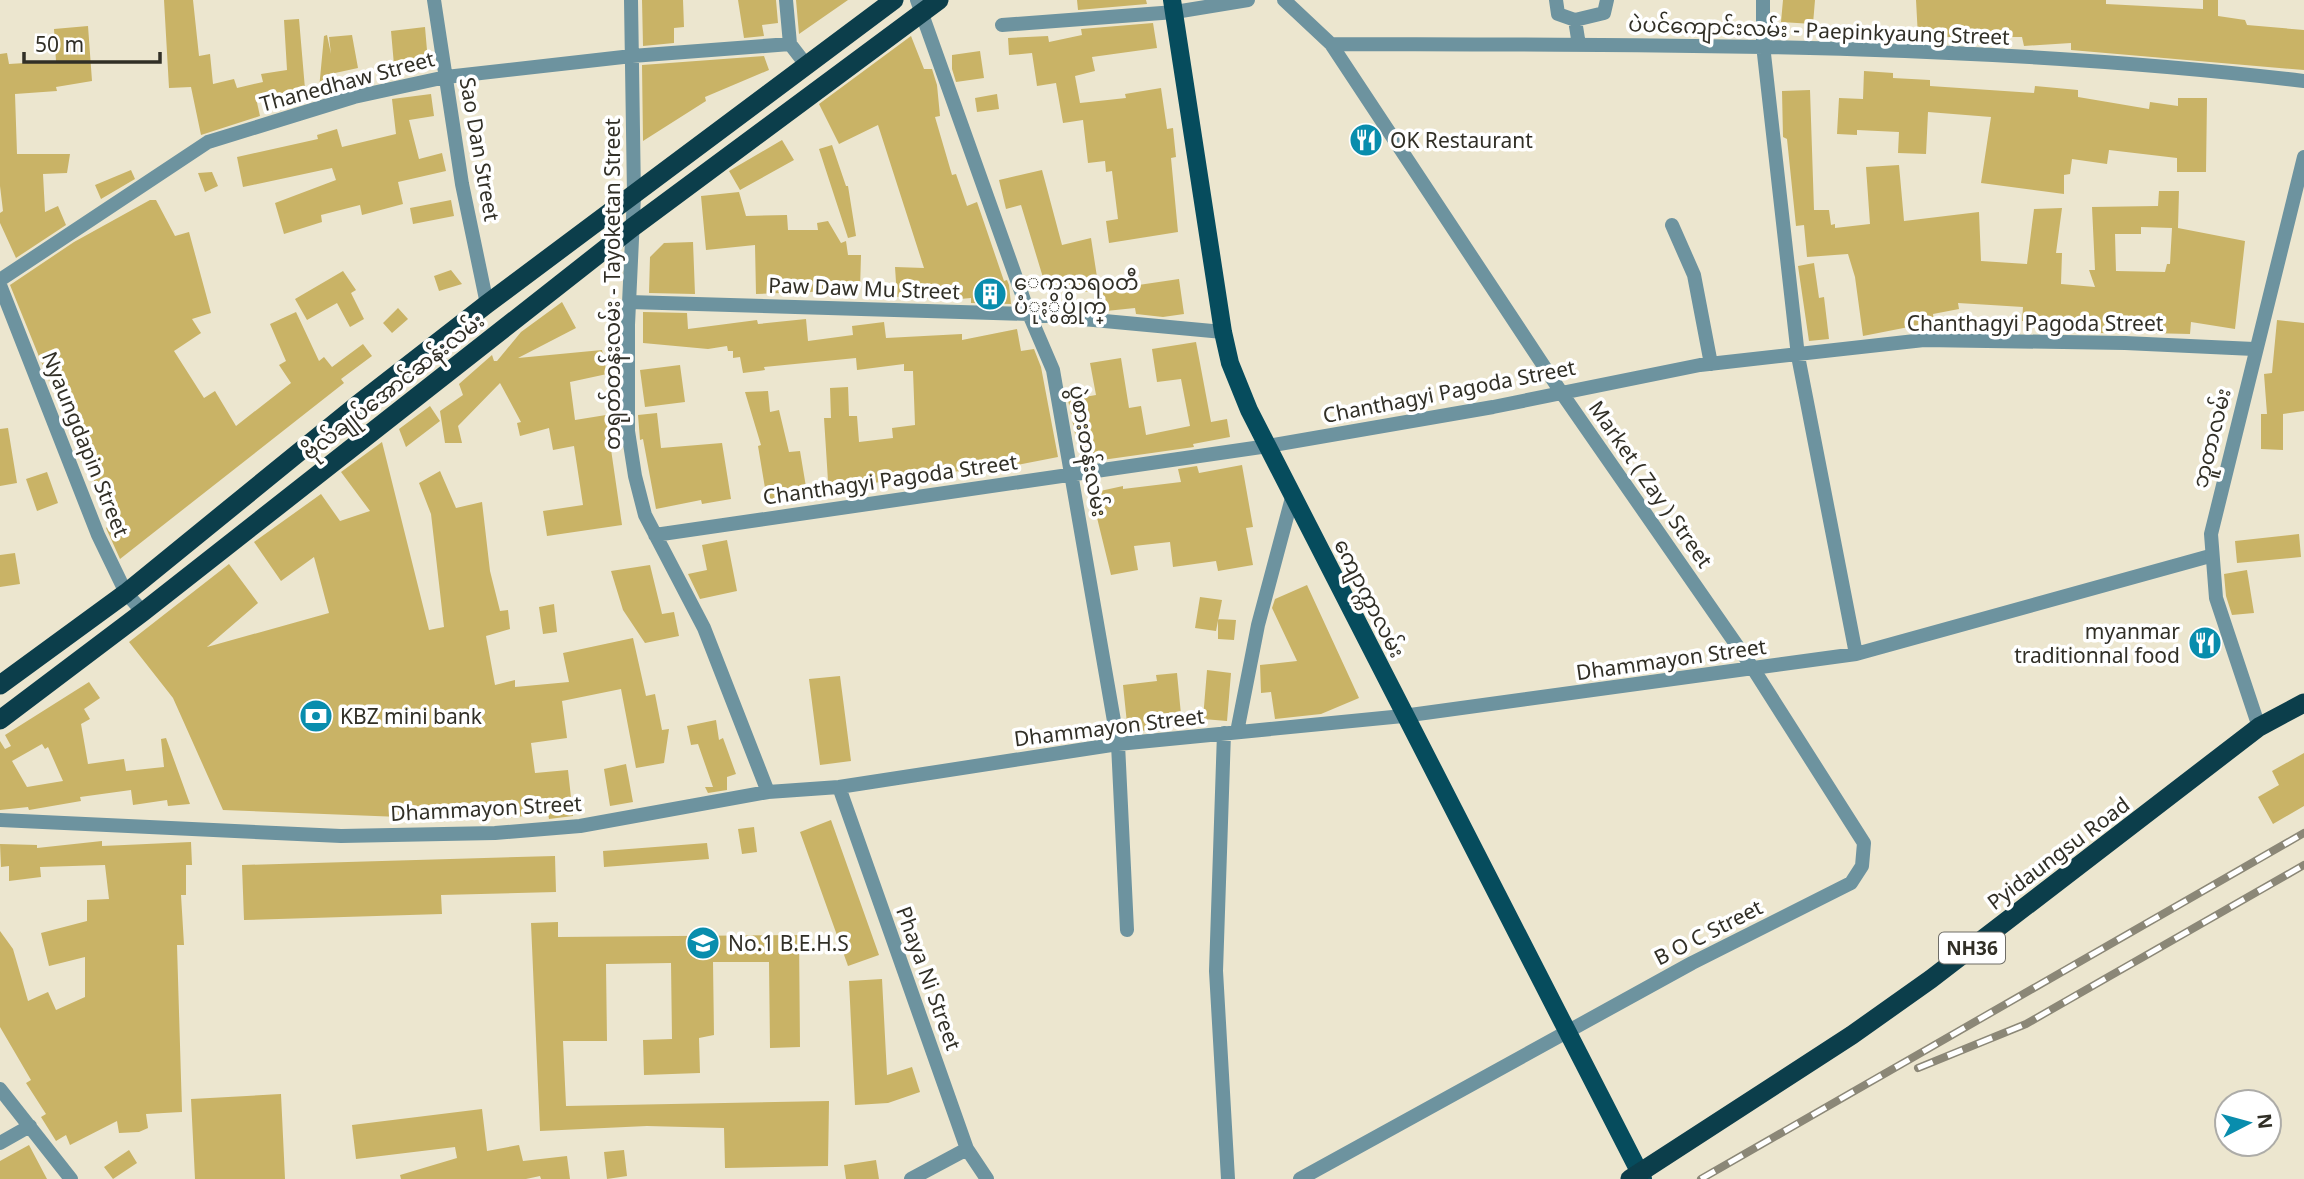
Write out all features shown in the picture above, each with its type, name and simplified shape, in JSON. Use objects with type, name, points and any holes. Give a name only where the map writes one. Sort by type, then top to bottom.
[{"type":"highway","name":"ဗိုလ်ချုပ်အောင်ဆန်းလမ်း","points":[[0,685],[125,593],[356,405],[487,304],[894,0]]},
{"type":"highway","name":"ဗိုလ်ချုပ်အောင်ဆန်းလမ်း","points":[[0,720],[143,612],[633,227],[815,90],[920,6],[939,0]]},
{"type":"highway","name":"Pyidaungsu Road","points":[[1637,1177],[1852,1035],[1931,979],[2259,727],[2304,703]]},
{"type":"main road","name":"ကျောက္ကာလမ်း","points":[[1174,6],[1223,332],[1230,363],[1268,446],[1403,716],[1569,1032],[1637,1177]]},
{"type":"street","name":"Sao Dan Street","points":[[434,0],[462,184],[487,304]]},
{"type":"street","name":"တရုတ်တန်းလမ်း - Tayoketan Street","points":[[631,0],[634,196],[629,302],[628,431],[635,476],[645,515],[704,628],[768,792]]},
{"type":"street","points":[[786,0],[790,44],[807,66]]},
{"type":"street","points":[[1002,25],[1248,0]]},
{"type":"street","name":"Market ( Zay ) Street","points":[[1284,0],[1331,44],[1561,392],[1754,670],[1864,843],[1862,866]]},
{"type":"street","points":[[1556,0],[1558,14],[1575,20],[1604,13],[1607,0]]},
{"type":"street","points":[[1763,0],[1763,45],[1798,356],[1856,654]]},
{"type":"street","name":"ပွဲစားတန်းလမ်း","points":[[920,6],[1029,314],[1054,370],[1118,744],[1127,930]]},
{"type":"street","points":[[1575,20],[1579,45]]},
{"type":"street","name":"Thanedhaw Street","points":[[0,280],[208,142],[354,97],[446,77],[632,56],[790,44]]},
{"type":"street","name":"ပဲပင်ကျောင်းလမ်း - Paepinkyaung Street","points":[[1331,44],[1763,45],[2114,61],[2304,81]]},
{"type":"street","name":"ဘူတာလမ်း","points":[[2259,727],[2216,598],[2210,556],[2218,501],[2304,157]]},
{"type":"street","points":[[1672,225],[1694,275],[1711,364]]},
{"type":"street","name":"Nyaungdapin Street","points":[[0,285],[99,535],[125,593],[143,612]]},
{"type":"street","name":"Paw Daw Mu Street","points":[[629,302],[1029,314],[1223,332]]},
{"type":"street","name":"Chanthagyi Pagoda Street","points":[[654,535],[1268,446],[1711,364],[1924,340],[2125,343],[2254,349]]},
{"type":"street","points":[[1228,1179],[1216,971],[1231,732],[1293,494]]},
{"type":"street","name":"Dhammayon Street","points":[[0,820],[341,836],[495,833],[580,826],[768,792],[839,787],[1118,744],[1403,716],[1856,654],[2210,556]]},
{"type":"street","name":"Phaya Ni Street","points":[[839,787],[967,1149],[987,1179]]},
{"type":"street","name":"B O C Street","points":[[1300,1179],[1692,963],[1851,883],[1862,866]]},
{"type":"street","points":[[0,1089],[71,1179]]},
{"type":"street","points":[[0,1143],[30,1126]]},
{"type":"street","points":[[911,1179],[967,1149]]},
{"type":"building","points":[[164,0],[193,0],[199,56],[210,54],[213,84],[234,79],[237,88],[263,82],[261,74],[287,70],[284,20],[299,19],[305,89],[256,98],[260,116],[201,135],[191,87],[169,88]]},
{"type":"building","points":[[642,0],[683,0],[684,27],[674,28],[674,43],[643,46]]},
{"type":"building","points":[[738,0],[776,0],[778,23],[762,25],[764,36],[744,38]]},
{"type":"building","points":[[796,0],[848,0],[799,34]]},
{"type":"building","points":[[1077,0],[1146,0],[1147,4],[1078,10]]},
{"type":"building","points":[[1783,0],[1815,0],[1813,24],[1781,22]]},
{"type":"building","points":[[1916,0],[2106,0],[2106,4],[2203,9],[2203,0],[2218,0],[2218,16],[2245,20],[2247,25],[2304,30],[2304,70],[2071,50],[2071,43],[2024,46],[2022,37],[1918,37]]},
{"type":"building","points":[[1153,23],[1157,48],[1092,57],[1095,71],[1075,76],[1080,103],[1126,98],[1125,94],[1161,88],[1167,129],[1173,128],[1176,157],[1171,158],[1178,232],[1109,243],[1106,221],[1118,219],[1112,171],[1106,172],[1105,161],[1088,163],[1083,120],[1063,123],[1056,83],[1037,86],[1032,53],[1009,55],[1008,38],[1048,36],[1049,42],[1082,35],[1081,29]]},
{"type":"building","points":[[88,26],[92,81],[56,87],[57,91],[15,94],[17,154],[70,154],[67,173],[43,174],[45,212],[58,206],[66,225],[16,258],[0,223],[0,213],[3,211],[0,186],[0,54],[7,53],[9,64],[56,61],[54,29]]},
{"type":"building","points":[[425,27],[428,62],[394,65],[391,31]]},
{"type":"building","points":[[327,35],[331,54],[329,37],[352,35],[358,68],[335,73],[339,91],[319,89],[324,36]]},
{"type":"building","points":[[911,36],[924,69],[932,69],[937,85],[940,116],[935,117],[952,175],[956,174],[967,206],[977,202],[1004,281],[1007,280],[1009,285],[1011,304],[971,303],[971,298],[949,300],[897,297],[895,267],[924,268],[878,125],[839,144],[819,104]]},
{"type":"building","points":[[980,51],[984,78],[956,82],[952,55]]},
{"type":"building","points":[[764,56],[769,70],[705,97],[706,101],[643,141],[642,65]]},
{"type":"building","points":[[1864,71],[1893,73],[1893,78],[1930,80],[1930,86],[2034,93],[2035,86],[2078,90],[2078,97],[2149,109],[2150,102],[2178,106],[2178,98],[2207,98],[2206,172],[2177,172],[2177,158],[2109,150],[2107,164],[2072,159],[2070,174],[2064,175],[2064,194],[1981,183],[1991,117],[1928,112],[1926,154],[1898,153],[1899,132],[1857,130],[1857,135],[1837,134],[1839,98],[1863,99]]},
{"type":"building","points":[[1810,90],[1814,210],[1829,210],[1831,225],[1835,224],[1835,228],[1870,224],[1866,167],[1899,165],[1904,221],[1979,212],[1981,261],[2027,264],[2034,209],[2062,208],[2056,253],[2062,253],[2061,284],[2095,287],[2089,270],[2095,270],[2092,207],[2158,206],[2159,191],[2179,191],[2178,228],[2245,241],[2235,329],[2191,322],[2190,334],[2147,333],[2147,325],[2113,325],[2112,333],[2080,333],[2079,325],[2022,321],[2023,307],[1958,303],[1959,309],[1933,314],[1934,322],[1863,336],[1855,277],[1848,254],[1807,257],[1804,225],[1796,226],[1787,139],[1783,137],[1782,91]],"holes":[[[2141,227],[2172,228],[2170,264],[2167,264],[2165,272],[2116,271],[2115,234],[2141,234]]]},
{"type":"building","points":[[431,94],[434,116],[409,120],[419,159],[442,153],[446,171],[398,182],[403,204],[362,215],[360,205],[321,215],[322,222],[284,234],[275,203],[336,180],[332,168],[243,187],[237,157],[318,139],[317,135],[337,129],[342,147],[396,134],[392,99]]},
{"type":"building","points":[[997,94],[999,109],[977,112],[975,98]]},
{"type":"building","points":[[782,140],[794,160],[740,190],[729,171]]},
{"type":"building","points":[[832,145],[848,186],[856,236],[848,238],[819,149]]},
{"type":"building","points":[[131,170],[135,179],[101,199],[95,185]]},
{"type":"building","points":[[1042,170],[1062,245],[1091,238],[1099,290],[1084,292],[1082,285],[1048,294],[1021,205],[1006,209],[999,180]]},
{"type":"building","points":[[212,172],[218,186],[205,192],[198,173]]},
{"type":"building","points":[[739,192],[746,216],[787,215],[788,230],[818,230],[817,223],[828,221],[841,243],[846,241],[848,255],[861,255],[860,290],[756,294],[755,245],[706,250],[701,196]]},
{"type":"building","points":[[150,200],[156,200],[175,236],[189,232],[211,313],[192,319],[201,333],[174,351],[204,398],[215,391],[236,426],[291,383],[279,365],[286,361],[270,324],[296,312],[319,361],[324,357],[332,367],[363,344],[372,356],[341,379],[344,383],[120,559],[106,528],[120,517],[83,465],[10,285],[74,242]]},
{"type":"building","points":[[451,200],[454,216],[413,224],[410,208]]},
{"type":"building","points":[[693,242],[695,294],[649,293],[650,257],[664,243]]},
{"type":"building","points":[[1814,263],[1819,298],[1824,297],[1829,339],[1809,341],[1798,266]]},
{"type":"building","points":[[451,270],[462,284],[439,291],[434,276]]},
{"type":"building","points":[[343,271],[356,290],[351,293],[364,319],[350,327],[337,303],[307,320],[295,299]]},
{"type":"building","points":[[1124,278],[1125,287],[1179,279],[1184,314],[1163,317],[1136,314],[1135,308],[1106,311],[1101,282]]},
{"type":"building","points":[[562,302],[576,328],[518,358],[602,350],[607,374],[570,382],[575,420],[606,415],[622,525],[547,536],[543,511],[583,505],[574,446],[553,450],[549,428],[520,436],[517,423],[521,422],[500,383],[458,426],[462,443],[445,443],[440,411],[463,395],[459,384],[492,355],[494,361],[497,361],[521,332]]},
{"type":"building","points":[[398,308],[408,319],[392,333],[383,323]]},
{"type":"building","points":[[643,312],[687,313],[688,329],[757,320],[758,324],[806,319],[808,341],[853,335],[852,326],[884,322],[886,338],[962,334],[962,340],[1017,329],[1021,351],[1034,349],[1041,367],[1058,457],[1017,465],[1018,470],[998,474],[996,466],[852,486],[853,494],[829,497],[824,418],[831,418],[830,388],[848,387],[849,416],[857,416],[859,442],[893,438],[892,428],[915,425],[913,371],[904,371],[904,364],[857,370],[856,358],[764,367],[765,370],[743,373],[740,357],[733,358],[733,351],[728,351],[727,346],[708,349],[643,343]]},
{"type":"building","points":[[2277,320],[2304,323],[2304,411],[2283,414],[2283,450],[2261,449],[2261,414],[2267,414],[2264,374],[2272,373]]},
{"type":"building","points":[[1196,342],[1211,422],[1227,419],[1230,437],[1193,444],[1194,447],[1081,463],[1068,400],[1096,395],[1090,363],[1121,358],[1129,408],[1141,406],[1146,435],[1190,426],[1181,379],[1157,382],[1152,349]]},
{"type":"building","points":[[680,365],[685,402],[645,407],[640,370]]},
{"type":"building","points":[[768,391],[770,412],[779,410],[789,452],[800,451],[808,499],[768,506],[758,446],[761,445],[745,392]]},
{"type":"building","points":[[430,406],[440,421],[406,447],[399,429]]},
{"type":"building","points":[[657,413],[661,448],[722,443],[731,499],[702,504],[701,500],[656,509],[643,439],[640,440],[638,415]]},
{"type":"building","points":[[8,428],[17,483],[0,486],[0,429]]},
{"type":"building","points":[[382,442],[429,630],[444,627],[431,514],[419,483],[440,471],[456,508],[482,502],[490,571],[500,611],[508,610],[510,629],[486,636],[495,685],[515,680],[515,687],[569,682],[563,653],[633,638],[646,696],[655,694],[662,730],[669,729],[664,763],[636,768],[621,689],[562,701],[567,738],[531,743],[535,773],[568,770],[573,816],[549,819],[548,813],[507,818],[422,805],[426,818],[223,810],[173,698],[129,642],[229,564],[258,603],[207,647],[329,613],[314,557],[281,581],[254,542],[321,494],[340,521],[370,511],[341,472]]},
{"type":"building","points":[[1242,465],[1253,527],[1246,528],[1253,565],[1218,571],[1216,561],[1173,567],[1170,542],[1134,546],[1138,570],[1111,575],[1091,493],[1123,486],[1123,489],[1181,482],[1178,469],[1197,466],[1199,473]]},
{"type":"building","points":[[47,472],[58,503],[37,511],[26,479]]},
{"type":"building","points":[[2299,534],[2301,557],[2237,563],[2235,541]]},
{"type":"building","points":[[727,540],[737,591],[700,599],[688,574],[707,570],[702,545]]},
{"type":"building","points":[[15,553],[20,584],[0,587],[0,555]]},
{"type":"building","points":[[650,565],[662,614],[674,612],[679,636],[645,643],[623,610],[611,571]]},
{"type":"building","points":[[2247,570],[2254,613],[2232,615],[2226,596],[2224,574]]},
{"type":"building","points":[[1307,585],[1359,698],[1321,714],[1275,719],[1271,692],[1261,693],[1260,665],[1297,661],[1272,608],[1275,599]]},
{"type":"building","points":[[1200,597],[1222,600],[1216,631],[1195,628]]},
{"type":"building","points":[[554,604],[557,632],[543,634],[539,607]]},
{"type":"building","points":[[1218,619],[1236,620],[1234,640],[1218,639]]},
{"type":"building","points":[[1207,670],[1231,673],[1227,721],[1203,719]]},
{"type":"building","points":[[1177,673],[1182,725],[1128,733],[1123,685],[1157,681],[1156,675]]},
{"type":"building","points":[[840,676],[851,761],[820,765],[809,679]]},
{"type":"building","points":[[89,682],[100,698],[84,709],[90,719],[81,724],[88,764],[124,759],[126,771],[164,767],[161,739],[166,738],[190,804],[168,806],[167,800],[133,805],[131,790],[80,797],[81,801],[29,810],[28,807],[0,810],[0,741],[5,749],[11,746],[5,735]],"holes":[[[42,744],[45,749],[48,747],[63,781],[27,787],[12,761]]]},
{"type":"building","points":[[716,720],[719,740],[723,738],[736,774],[727,777],[727,790],[708,793],[705,787],[713,787],[698,744],[691,745],[687,726]]},
{"type":"building","points":[[2304,753],[2304,806],[2273,824],[2258,797],[2279,785],[2272,771]]},
{"type":"building","points":[[626,764],[633,802],[610,806],[604,769]]},
{"type":"building","points":[[831,820],[879,955],[848,966],[800,832]]},
{"type":"building","points":[[754,827],[757,852],[742,854],[738,829]]},
{"type":"building","points":[[102,841],[102,846],[191,842],[192,865],[186,865],[186,895],[181,895],[184,945],[177,945],[182,1112],[146,1114],[148,1128],[139,1132],[119,1133],[117,1121],[70,1145],[66,1135],[56,1141],[41,1117],[46,1114],[26,1083],[31,1080],[0,1027],[0,931],[13,949],[28,1001],[48,992],[56,1010],[85,997],[85,957],[49,966],[41,933],[87,921],[87,900],[109,899],[105,865],[40,867],[41,877],[9,881],[9,866],[1,867],[0,844],[37,845],[37,848]]},
{"type":"building","points":[[707,843],[709,859],[604,867],[603,851]]},
{"type":"building","points":[[555,856],[556,892],[441,895],[442,914],[244,920],[242,865]]},
{"type":"building","points":[[558,922],[558,937],[799,935],[800,1047],[770,1048],[769,962],[713,962],[714,1035],[699,1038],[700,1073],[644,1075],[643,1040],[672,1039],[671,963],[606,964],[607,1041],[563,1041],[566,1106],[829,1101],[828,1166],[725,1168],[724,1128],[647,1126],[540,1131],[531,923]]},
{"type":"building","points":[[882,979],[887,1075],[912,1067],[920,1092],[888,1103],[855,1105],[849,981]]},
{"type":"building","points":[[281,1094],[285,1179],[195,1179],[191,1099]]},
{"type":"building","points":[[482,1109],[487,1151],[519,1145],[523,1161],[567,1156],[570,1179],[541,1179],[540,1176],[526,1179],[401,1179],[400,1175],[457,1158],[455,1147],[356,1159],[352,1125]]},
{"type":"building","points":[[29,1145],[47,1179],[0,1179],[0,1161]]},
{"type":"building","points":[[129,1150],[137,1163],[113,1179],[104,1167]]},
{"type":"building","points":[[624,1150],[627,1176],[607,1179],[604,1152]]},
{"type":"building","points":[[876,1160],[879,1179],[846,1179],[844,1165]]},
{"type":"railway","points":[[1701,1179],[2304,833]]},
{"type":"railway","points":[[1918,1068],[2026,1024],[2304,865]]},
{"type":"place","name":"OK Restaurant","points":[[1366,140]]},
{"type":"place","name":"ေကသရ၀တီ ပံုႏွိပ္တိုက္","points":[[990,294]]},
{"type":"place","name":"myanmar traditionnal food","points":[[2205,643]]},
{"type":"place","name":"KBZ mini bank","points":[[316,716]]},
{"type":"place","name":"No.1 B.E.H.S","points":[[703,943]]}]
